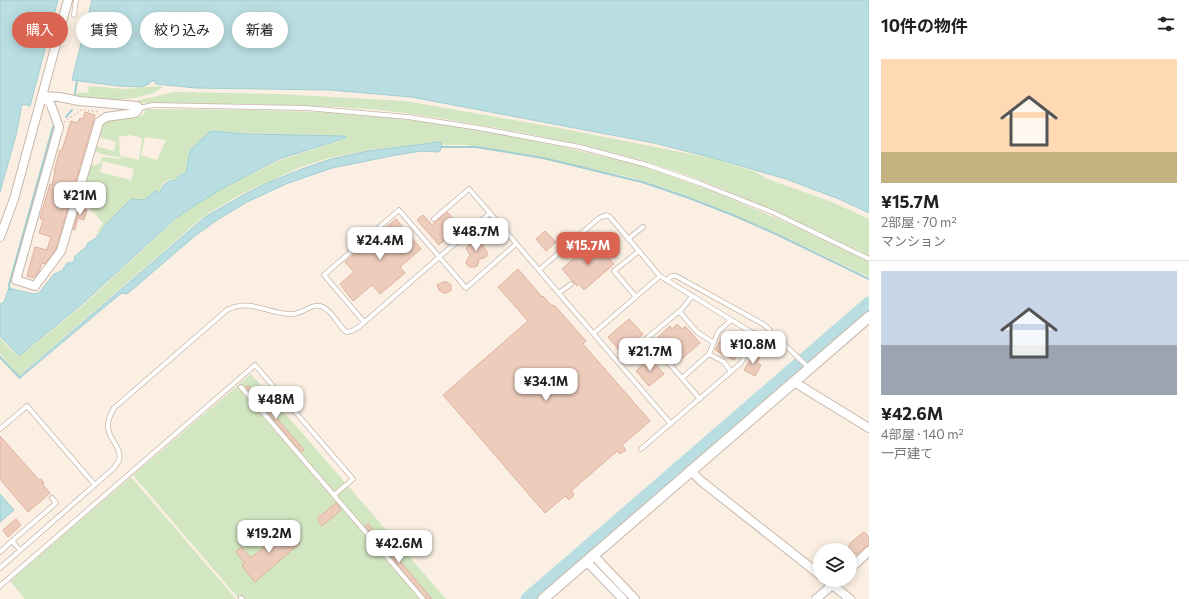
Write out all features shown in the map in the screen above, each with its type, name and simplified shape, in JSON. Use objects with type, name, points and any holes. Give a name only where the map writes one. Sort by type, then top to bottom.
[{"type":"street","points":[[0,237],[14,199],[68,0]]},
{"type":"street","points":[[43,96],[137,106],[139,108],[135,113],[106,117],[99,122],[62,251],[35,286],[16,280],[59,127],[51,105],[43,96]]},
{"type":"street","points":[[543,599],[794,382],[807,366],[869,317]]},
{"type":"street","points":[[794,382],[869,428]]},
{"type":"street","points":[[691,471],[701,481],[813,569]]},
{"type":"street","points":[[857,563],[869,552]]},
{"type":"street","points":[[590,558],[623,599]]},
{"type":"street","points":[[590,558],[635,599]]},
{"type":"street","points":[[816,599],[829,587]]},
{"type":"street","points":[[837,587],[850,599]]},
{"type":"lane","points":[[74,15],[76,0]]},
{"type":"lane","points":[[139,108],[153,105],[306,108],[408,117],[479,128],[580,147],[647,165],[699,183],[772,212],[869,259]]},
{"type":"lane","points":[[434,219],[469,189],[671,424]]},
{"type":"lane","points":[[364,322],[324,275],[399,210],[466,288],[516,244]]},
{"type":"lane","points":[[0,568],[114,468],[119,460],[119,451],[109,434],[108,426],[110,416],[114,408],[227,310],[233,307],[249,305],[287,314],[294,314],[310,307],[322,307],[327,310],[346,332],[352,332],[490,213]]},
{"type":"lane","points":[[539,270],[602,216],[606,215],[610,217],[660,276],[731,320],[757,334],[785,345],[807,366]]},
{"type":"lane","points":[[628,239],[643,227]]},
{"type":"lane","points":[[636,297],[614,271],[639,251]]},
{"type":"lane","points":[[594,333],[660,276]]},
{"type":"lane","points":[[666,280],[672,276],[676,276],[763,324],[770,330],[773,340]]},
{"type":"lane","points":[[559,293],[570,284]]},
{"type":"lane","points":[[618,362],[679,311],[692,296]]},
{"type":"lane","points":[[679,311],[697,332],[714,342]]},
{"type":"lane","points":[[682,378],[709,354],[718,332],[731,320]]},
{"type":"lane","points":[[641,449],[741,363],[757,334]]},
{"type":"lane","points":[[647,338],[700,398]]},
{"type":"lane","points":[[709,354],[724,362],[731,372]]},
{"type":"lane","points":[[0,586],[255,365],[353,479],[334,495]]},
{"type":"lane","points":[[241,387],[422,599]]},
{"type":"lane","points":[[0,429],[27,406],[95,485]]},
{"type":"lane","points":[[0,552],[56,503],[52,498]]},
{"type":"lane","points":[[12,541],[20,550]]},
{"type":"path","points":[[59,127],[83,110],[100,112]]},
{"type":"green space","points":[[89,86],[124,89],[163,86],[147,95],[125,99],[103,100],[72,96],[73,94],[78,94],[78,92],[88,93]]},
{"type":"green space","points":[[174,92],[278,94],[406,101],[564,129],[711,158],[756,172],[765,178],[832,202],[869,219],[869,256],[730,192],[673,170],[597,149],[480,125],[367,109],[279,105],[134,103],[136,101]]},
{"type":"green space","points":[[146,109],[347,113],[444,124],[551,144],[643,166],[722,195],[796,227],[869,262],[869,277],[781,235],[698,200],[633,178],[529,155],[466,145],[443,145],[440,142],[369,150],[329,158],[301,167],[241,194],[204,216],[19,376],[0,354],[0,338],[19,357],[81,307],[175,220],[197,204],[225,187],[280,160],[346,139],[345,136],[211,131],[189,150],[186,173],[180,174],[176,179],[167,180],[163,183],[159,192],[155,190],[145,200],[131,199],[95,236],[103,223],[91,211],[90,208],[77,205],[80,194],[86,189],[89,164],[95,165],[100,163],[102,157],[122,159],[99,153],[94,148],[102,122],[117,117],[140,116],[144,114]],"holes":[[[130,135],[142,138],[139,160],[120,156],[119,137]],[[99,137],[116,142],[114,151],[96,146]],[[145,137],[166,140],[157,160],[141,155]],[[103,161],[134,169],[131,180],[100,172]]]},
{"type":"green space","points":[[251,374],[446,599],[239,599],[133,475]]},
{"type":"green space","points":[[131,477],[236,599],[25,599],[10,581]]},
{"type":"water","points":[[0,0],[58,0],[55,12],[12,12],[12,48],[45,48],[30,106],[22,104],[16,135],[0,192]]},
{"type":"water","points":[[92,0],[869,0],[869,213],[839,199],[786,179],[654,143],[411,97],[330,90],[196,88],[156,84],[155,81],[152,81],[142,87],[119,86],[72,80],[80,48],[132,48],[132,12],[89,12]]},
{"type":"water","points":[[211,131],[248,134],[345,136],[346,138],[279,159],[225,187],[197,204],[175,219],[80,306],[19,356],[0,336],[0,304],[4,302],[9,288],[33,294],[39,293],[54,274],[62,271],[67,263],[74,262],[75,256],[86,247],[88,243],[96,238],[108,222],[131,199],[145,200],[156,190],[159,193],[168,182],[176,180],[180,175],[186,173],[190,150]]},
{"type":"water","points":[[440,142],[442,145],[440,151],[437,152],[422,151],[332,168],[286,184],[247,202],[217,220],[195,236],[127,294],[122,293],[20,378],[19,377],[205,217],[243,195],[267,183],[331,159],[368,151]]},
{"type":"water","points":[[0,494],[14,510],[0,522]]},
{"type":"building","points":[[85,112],[95,115],[56,249],[45,264],[42,263],[35,277],[34,276],[33,278],[27,276],[35,247],[47,250],[51,237],[39,233],[43,221],[40,218],[50,184],[52,185],[60,150],[62,150],[71,121],[78,123],[80,118],[83,119]]},
{"type":"building","points":[[79,209],[87,210],[84,220],[78,218],[75,230],[73,229]]},
{"type":"building","points":[[447,212],[460,226],[439,245],[417,220],[423,215],[432,225]]},
{"type":"building","points":[[396,219],[421,249],[400,267],[405,273],[380,294],[372,285],[353,301],[340,284],[354,272],[345,262]]},
{"type":"building","points":[[545,231],[556,242],[546,251],[536,239]]},
{"type":"building","points":[[482,236],[487,241],[482,245],[487,251],[487,256],[479,259],[476,267],[470,267],[466,262],[470,255],[466,248]]},
{"type":"building","points":[[594,240],[614,264],[584,290],[579,284],[577,286],[562,269]]},
{"type":"building","points":[[518,269],[542,297],[543,296],[551,305],[555,306],[586,341],[583,344],[650,421],[622,445],[626,450],[620,454],[617,451],[571,491],[574,495],[569,500],[565,496],[545,513],[443,395],[528,321],[498,287]]},
{"type":"building","points":[[447,282],[451,285],[451,290],[447,293],[443,293],[439,290],[437,285]]},
{"type":"building","points":[[629,319],[643,334],[622,353],[608,337]]},
{"type":"building","points":[[677,324],[682,329],[685,326],[700,343],[678,362],[657,338],[670,326],[672,329]]},
{"type":"building","points":[[725,333],[744,343],[734,360],[715,350]]},
{"type":"building","points":[[753,354],[760,358],[757,363],[761,365],[755,376],[744,370]]},
{"type":"building","points":[[650,358],[664,374],[649,386],[636,371]]},
{"type":"building","points":[[248,385],[304,450],[301,452],[246,387]]},
{"type":"building","points":[[0,436],[39,480],[41,479],[44,483],[43,485],[50,493],[28,512],[0,479]]},
{"type":"building","points":[[336,503],[341,510],[322,526],[317,519]]},
{"type":"building","points":[[16,519],[21,525],[8,537],[3,530]]},
{"type":"building","points":[[368,524],[432,599],[426,599],[365,526]]},
{"type":"building","points":[[290,526],[298,536],[296,538],[300,543],[255,582],[242,566],[245,563],[236,552],[241,547],[251,558]]},
{"type":"building","points":[[864,532],[869,537],[869,546],[865,547],[857,554],[857,543],[850,543]]},
{"type":"waterway","points":[[75,94],[77,80]]},
{"type":"waterway","points":[[66,117],[72,110]]},
{"type":"waterway","points":[[10,290],[9,285],[53,127],[55,125]]},
{"type":"waterway","points":[[441,147],[476,147],[543,158],[642,182],[735,216],[869,279]]},
{"type":"waterway","points":[[527,599],[869,303]]},
{"type":"waterway","points":[[0,357],[20,378]]},
{"type":"waterway","points":[[582,551],[585,554]]},
{"type":"waterway","points":[[598,568],[628,599]]}]
